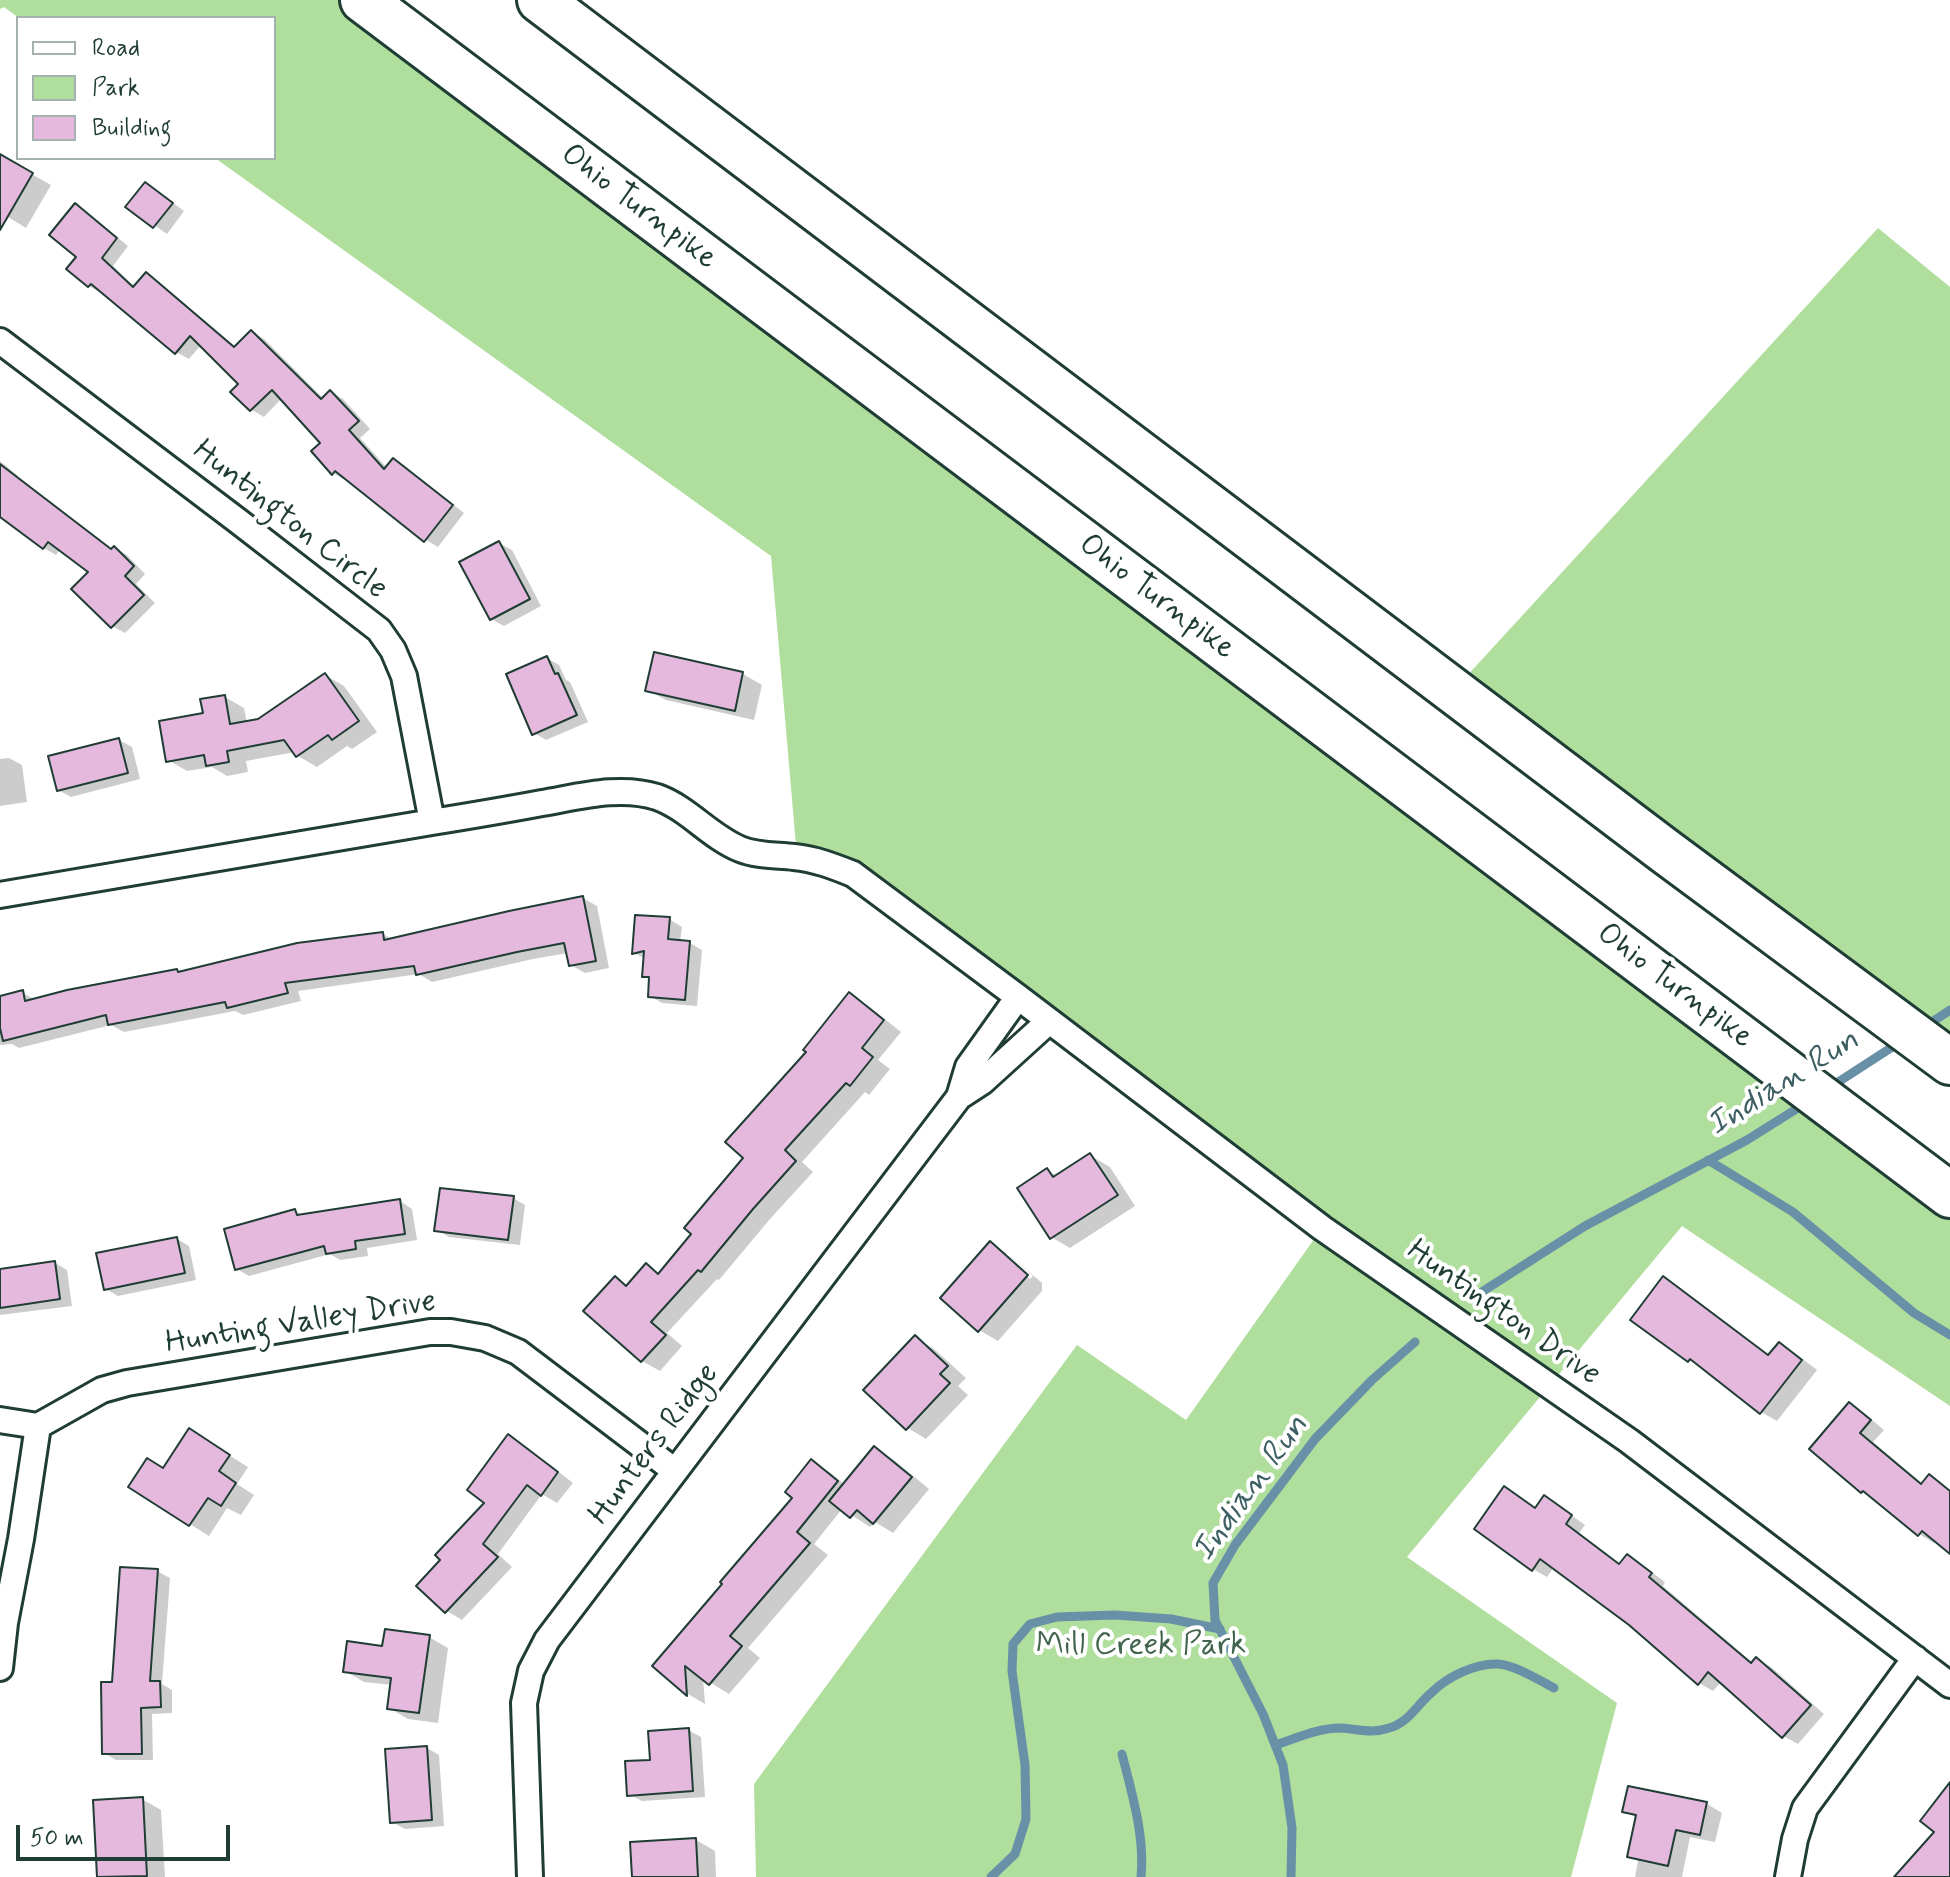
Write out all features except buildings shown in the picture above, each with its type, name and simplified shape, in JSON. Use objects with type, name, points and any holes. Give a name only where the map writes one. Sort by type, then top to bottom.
[{"type":"highway","name":"Ohio Turnpike","points":[[363,0],[1935,1183]]},
{"type":"highway","points":[[540,0],[1640,832],[1950,1062]]},
{"type":"street","name":"Huntington Circle","points":[[0,341],[379,630],[393,650],[404,676],[432,822]]},
{"type":"street","points":[[0,895],[607,792],[638,793],[657,797],[680,808],[716,836],[740,849],[826,863],[853,874],[1018,997]]},
{"type":"street","name":"Huntington Drive","points":[[1018,997],[1322,1228],[1629,1441],[1950,1685]]},
{"type":"street","name":"Hunters Ridge","points":[[959,1097],[968,1067],[1018,997]]},
{"type":"street","name":"Hunters Ridge","points":[[530,1877],[524,1703],[531,1671],[547,1640],[959,1097],[982,1082],[1048,1022]]},
{"type":"street","name":"Hunting Valley Drive","points":[[38,1426],[102,1390],[127,1383],[430,1332],[451,1332],[485,1338],[518,1352],[675,1471]]},
{"type":"street","points":[[0,1420],[38,1426],[0,1668]]},
{"type":"street","points":[[1788,1877],[1805,1808],[1915,1658]]},
{"type":"green space","name":"Mill Creek Park","points":[[0,0],[363,0],[1950,1195],[1950,1406],[1682,1226],[1407,1557],[1617,1703],[1571,1877],[756,1877],[754,1784],[1077,1345],[1186,1420],[1322,1228],[853,874],[797,857],[771,556],[218,160],[276,160],[276,16],[16,16],[4,7],[0,9]]},
{"type":"green space","points":[[1878,228],[1950,287],[1950,1062],[1453,691]]},
{"type":"waterway","name":"Indian Run","points":[[1923,1028],[1950,1010]]},
{"type":"waterway","name":"Indian Run","points":[[1829,1088],[1900,1042]]},
{"type":"waterway","name":"Indian Run","points":[[1477,1295],[1585,1226],[1747,1140],[1806,1103]]},
{"type":"waterway","points":[[1708,1160],[1793,1212],[1914,1313],[1950,1335]]},
{"type":"waterway","name":"Indian Run","points":[[1291,1877],[1292,1828],[1283,1765],[1263,1714],[1215,1620],[1213,1583],[1235,1545],[1315,1439],[1372,1380],[1415,1342]]},
{"type":"waterway","points":[[991,1877],[1015,1854],[1026,1819],[1025,1765],[1012,1671],[1013,1644],[1030,1624],[1057,1617],[1115,1615],[1171,1619],[1220,1629]]},
{"type":"waterway","points":[[1275,1745],[1324,1730],[1377,1731],[1396,1726],[1445,1682],[1462,1672],[1489,1664],[1512,1667],[1554,1688]]},
{"type":"waterway","points":[[1122,1754],[1139,1831],[1141,1877]]}]
